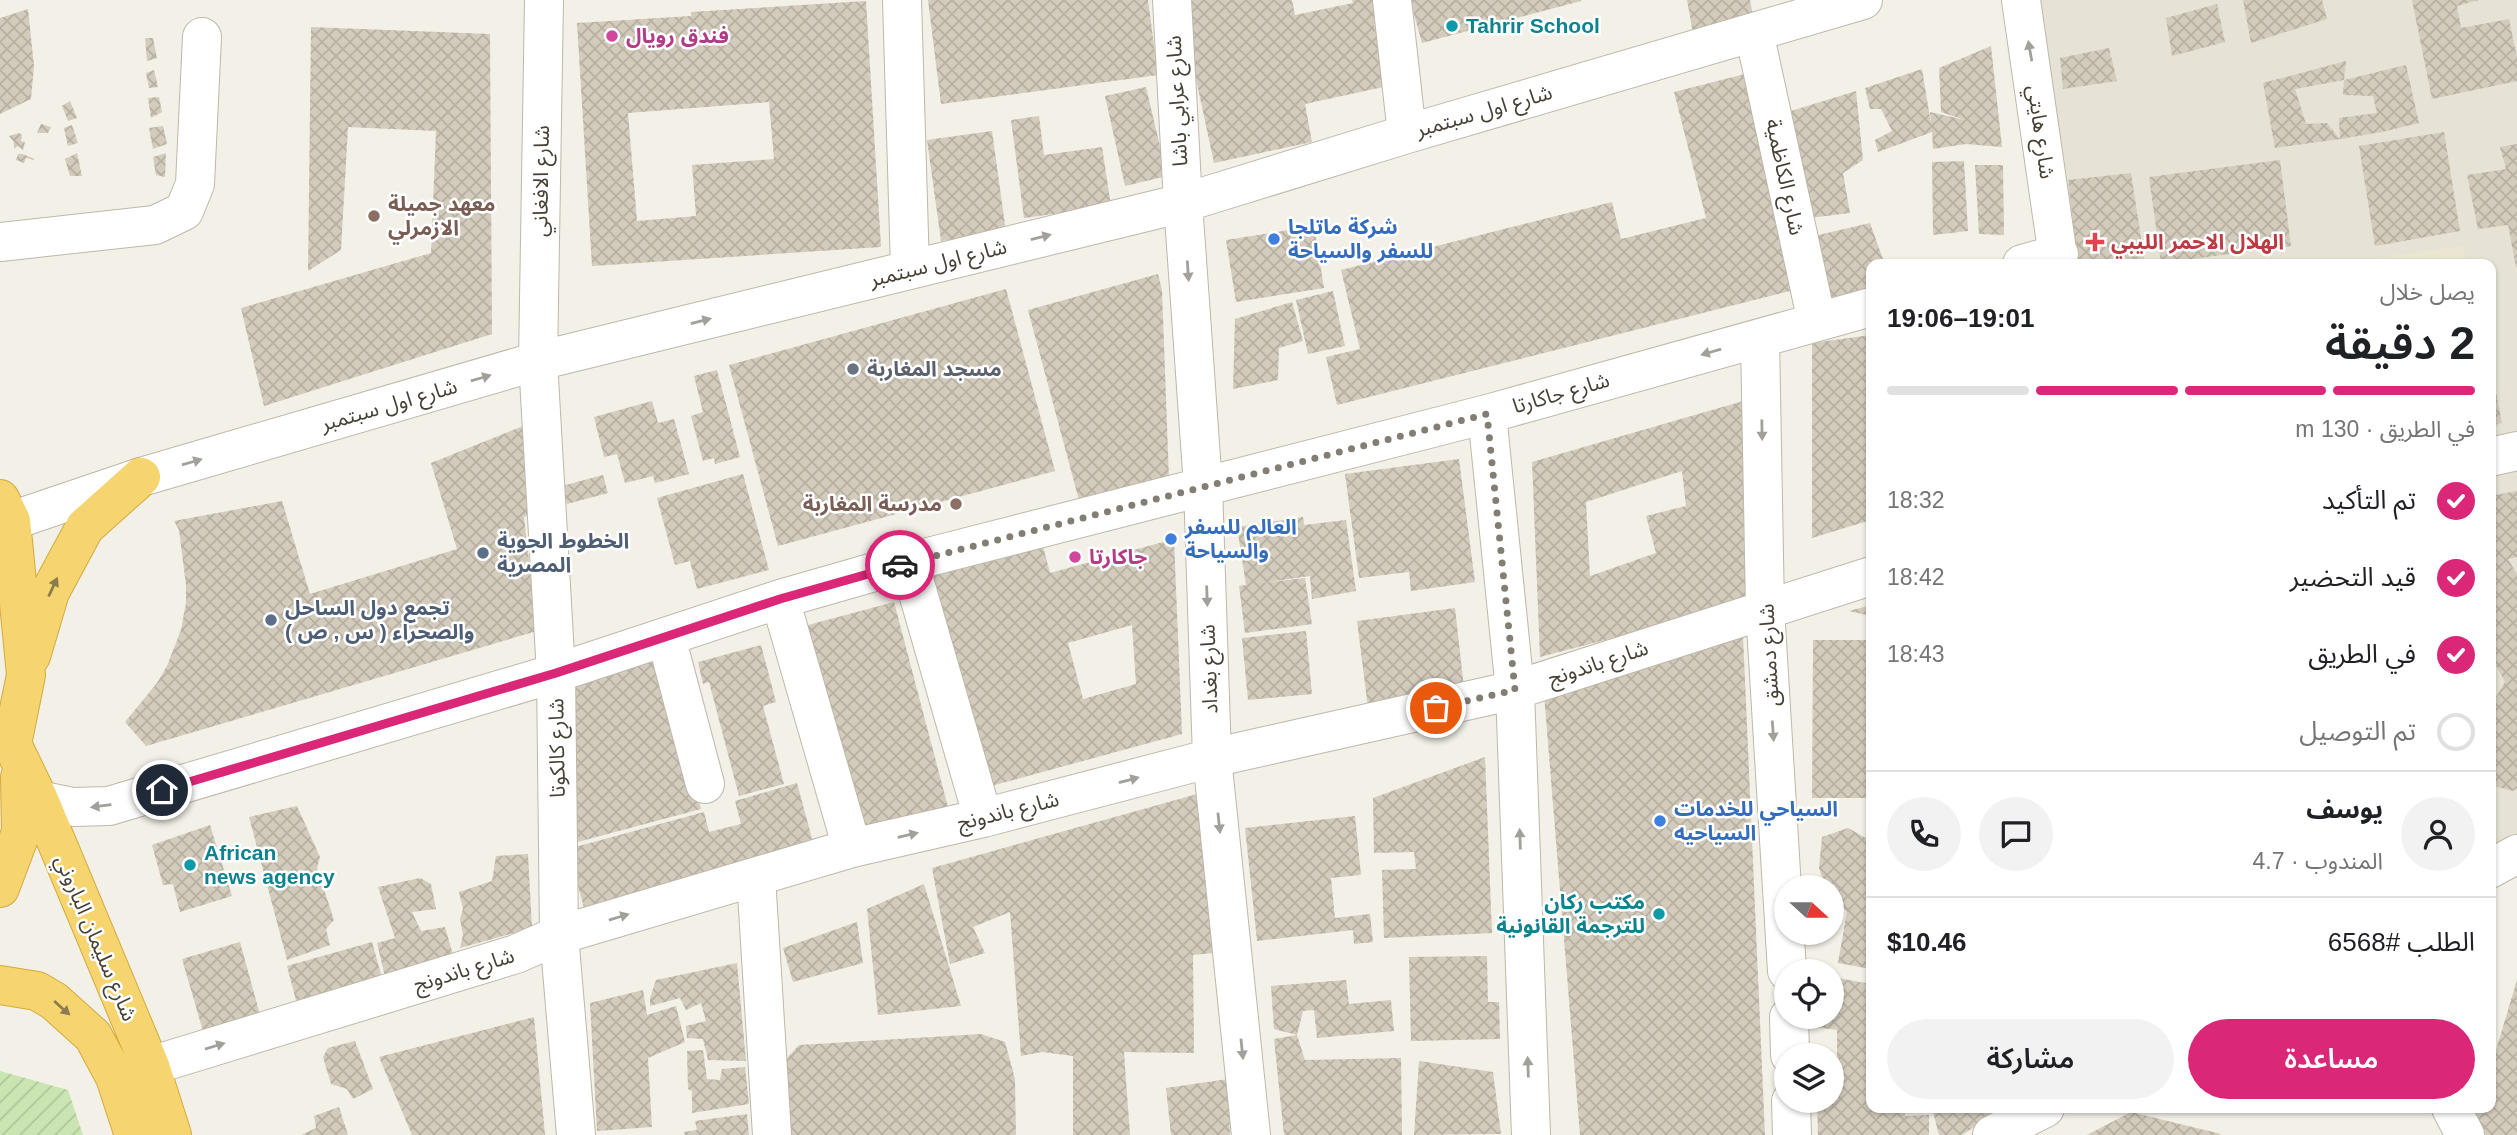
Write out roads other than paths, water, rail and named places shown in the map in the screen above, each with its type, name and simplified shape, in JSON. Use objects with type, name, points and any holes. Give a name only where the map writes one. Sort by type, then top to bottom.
[{"type":"highway","points":[[0,888],[21,832],[22,782],[6,733],[50,592],[85,527],[141,477]]},
{"type":"highway","points":[[5,510],[8,569],[26,675]]},
{"type":"highway","name":"شارع سليمان الباروني","points":[[6,733],[39,800],[150,1066],[172,1135]]},
{"type":"highway","name":"شارع سليمان الباروني","points":[[0,985],[37,991],[54,1000],[93,1036],[115,1077],[134,1135]]},
{"type":"street","name":"شارع الافغاني","points":[[538,361],[544,0]]},
{"type":"street","points":[[902,0],[910,270]]},
{"type":"street","name":"شارع عرابي باشا","points":[[1172,0],[1183,203]]},
{"type":"street","points":[[1392,0],[1407,134]]},
{"type":"street","name":"شارع اول سبتمبر","points":[[5,510],[141,477],[538,361],[1183,203],[1863,0]]},
{"type":"street","name":"شارع هايتي","points":[[2021,0],[2059,259]]},
{"type":"street","name":"شارع الكاظمية","points":[[1754,32],[1817,322]]},
{"type":"street","points":[[0,242],[155,225],[184,211],[195,184],[202,37]]},
{"type":"street","name":"شارع بغداد","points":[[1183,203],[1203,486],[1212,758],[1251,1135]]},
{"type":"street","name":"شارع جاكارتا","points":[[39,800],[73,807],[109,806],[556,673],[780,599],[909,562],[1487,414],[1866,308]]},
{"type":"street","name":"شارع دمشق","points":[[1760,338],[1766,609],[1786,959]]},
{"type":"street","name":"شارع كالكوتا","points":[[538,361],[556,673],[559,935],[576,1135]]},
{"type":"street","points":[[1487,414],[1515,690],[1531,1135]]},
{"type":"street","points":[[2496,456],[2517,451]]},
{"type":"street","points":[[909,562],[984,818]]},
{"type":"street","name":"شارع باندونج","points":[[150,1066],[516,954],[559,935],[852,848],[984,818],[1212,758],[1515,690],[1866,578]]},
{"type":"street","points":[[780,599],[852,848]]},
{"type":"street","points":[[666,637],[705,785]]},
{"type":"street","points":[[2496,866],[2517,854]]},
{"type":"street","points":[[756,877],[772,1135]]},
{"type":"street","points":[[1791,1113],[1792,1135]]},
{"type":"street","points":[[1992,1135],[2035,1113]]},
{"type":"street","points":[[2454,1113],[2465,1135]]},
{"type":"place","name":"Tahrir School","points":[[1452,26]]},
{"type":"place","name":"فندق رويال","points":[[612,36]]},
{"type":"place","name":"معهد جميلة الازمرلي","points":[[374,216]]},
{"type":"place","name":"شركة ماتلجا للسفر والسياحة","points":[[1274,239]]},
{"type":"place","name":"الهلال الاحمر الليبي","points":[[2095,242]]},
{"type":"place","name":"مسجد المغاربة","points":[[853,369]]},
{"type":"place","name":"مدرسة المغاربة","points":[[956,504]]},
{"type":"place","name":"العالم للسفر والسياحة","points":[[1171,539]]},
{"type":"place","name":"الخطوط الجوية المصرية","points":[[483,553]]},
{"type":"place","name":"جاكارتا","points":[[1075,557]]},
{"type":"place","name":"تجمع دول الساحل والصحراء ( س , ص )","points":[[271,620]]},
{"type":"place","name":"السياحي للخدمات السياحيه","points":[[1660,821]]},
{"type":"place","name":"African news agency","points":[[190,865]]},
{"type":"place","name":"مكتب ركان للترجمة القانونية","points":[[1659,914]]}]
